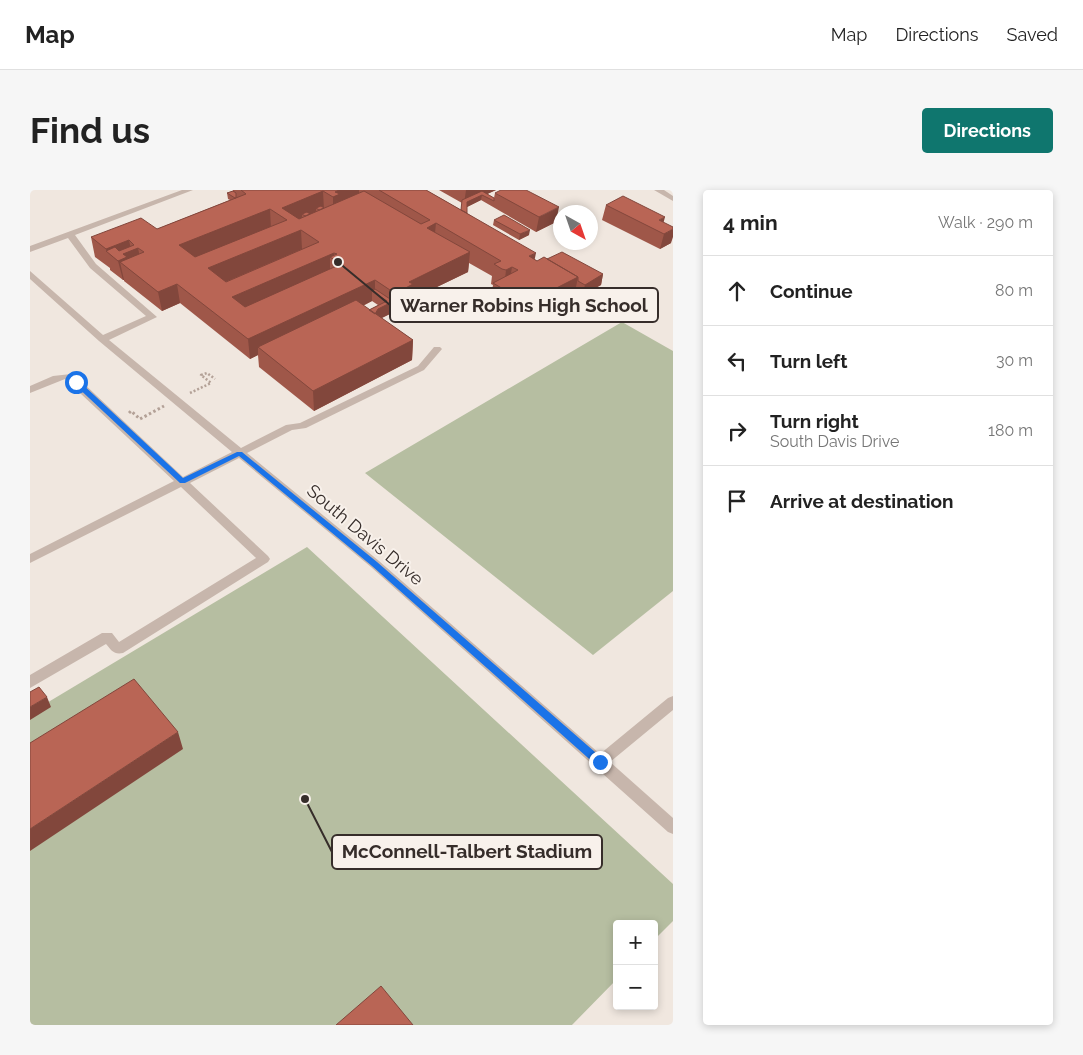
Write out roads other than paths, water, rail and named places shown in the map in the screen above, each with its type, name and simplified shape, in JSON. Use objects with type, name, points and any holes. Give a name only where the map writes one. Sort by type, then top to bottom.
[{"type":"street","points":[[30,249],[189,190]]},
{"type":"street","points":[[658,190],[673,199]]},
{"type":"street","points":[[69,234],[92,266],[152,317],[102,339]]},
{"type":"street","name":"South Davis Drive","points":[[30,274],[102,339],[375,564],[673,827]]},
{"type":"street","points":[[30,559],[290,427],[302,426],[421,368],[437,349]]},
{"type":"street","points":[[30,390],[57,378],[67,376],[183,481],[264,560],[118,649],[107,637],[30,682]]},
{"type":"street","points":[[600,762],[673,702]]},
{"type":"place","name":"Warner Robins High School","points":[[338,262]]},
{"type":"place","name":"McConnell-Talbert Stadium","points":[[305,799]]}]
